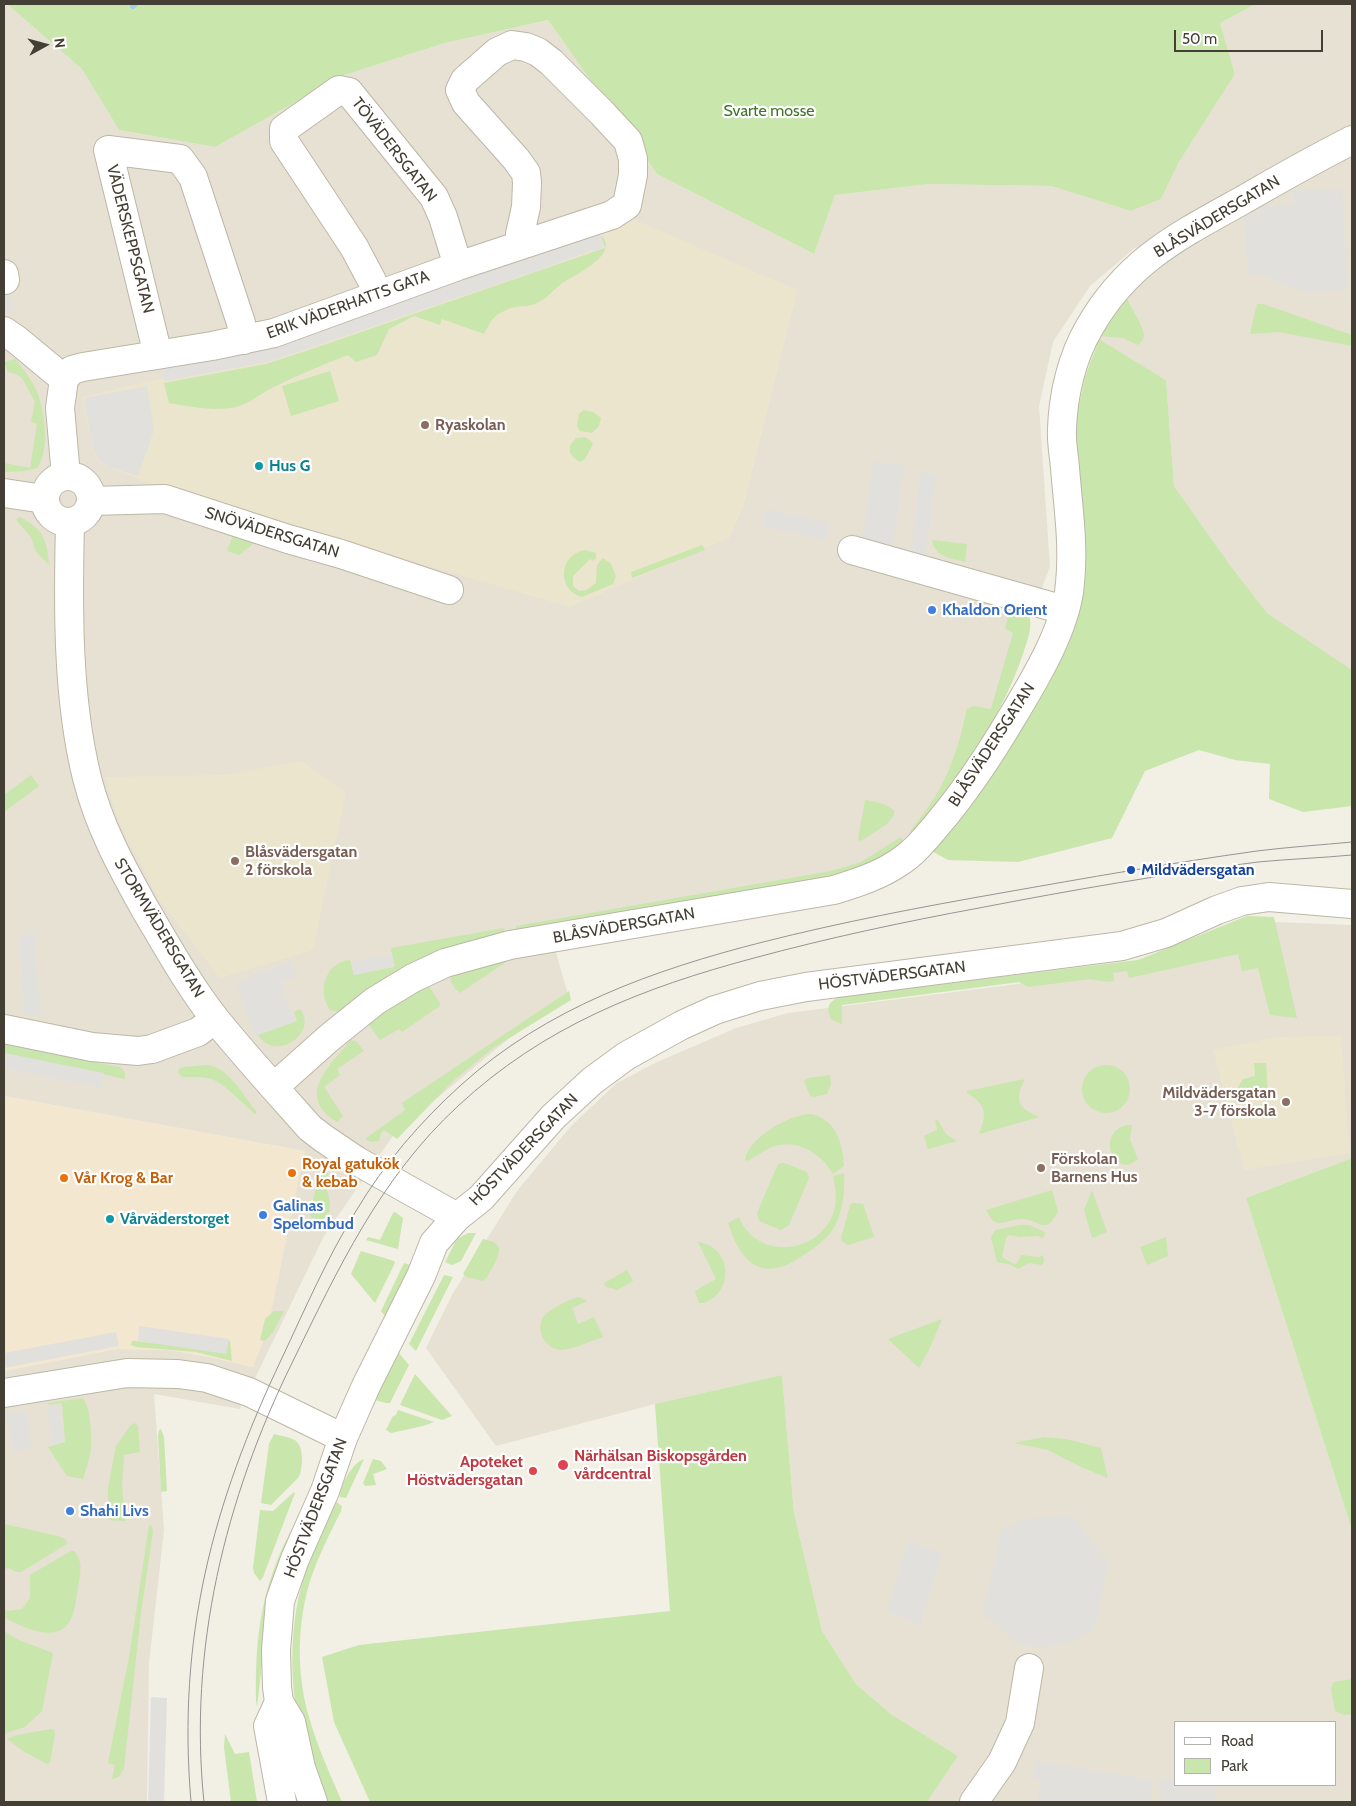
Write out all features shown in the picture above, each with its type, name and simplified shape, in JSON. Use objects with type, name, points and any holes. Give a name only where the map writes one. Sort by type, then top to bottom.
[{"type":"street","name":"ERIK VÄDERHATTS GATA","points":[[64,379],[72,370],[83,366],[158,355],[274,333],[458,266],[612,216],[627,205],[633,175],[628,141],[551,62],[538,52],[526,47],[512,45],[497,52],[465,80],[460,90],[466,103],[516,159],[526,173],[526,206],[520,234],[524,244]]},
{"type":"street","name":"TÖVÄDERSGATAN","points":[[379,294],[354,247],[284,141],[284,129],[339,90],[349,92],[434,197],[443,217],[458,266]]},
{"type":"street","name":"BLÅSVÄDERSGATAN","points":[[274,1087],[329,1038],[375,1001],[413,978],[445,963],[510,945],[834,890],[867,879],[898,863],[918,847],[961,797],[995,745],[1040,671],[1064,610],[1070,586],[1071,568],[1069,514],[1062,430],[1066,398],[1073,362],[1087,331],[1106,300],[1134,269],[1172,240],[1314,159],[1352,140]]},
{"type":"street","name":"VÄDERSKEPPSGATAN","points":[[158,355],[108,150],[180,159],[193,177],[241,323],[244,340]]},
{"type":"street","points":[[4,332],[17,340],[64,379],[60,408],[66,476]]},
{"type":"street","points":[[66,476],[77,478],[86,485],[91,501],[86,514],[79,520],[70,523],[61,522],[53,518],[48,512],[44,499],[47,488],[51,483],[60,477],[66,476]]},
{"type":"street","points":[[4,493],[44,499]]},
{"type":"street","name":"SNÖVÄDERSGATAN","points":[[91,501],[164,499],[449,590]]},
{"type":"street","name":"STORMVÄDERSGATAN","points":[[70,523],[70,624],[74,704],[87,777],[103,828],[123,871],[168,948],[215,1019],[310,1128],[357,1161],[457,1217]]},
{"type":"street","points":[[852,550],[1064,610]]},
{"type":"street","name":"HÖSTVÄDERSGATAN","points":[[313,1802],[301,1768],[291,1722],[279,1702],[276,1650],[280,1600],[295,1559],[325,1491],[343,1438],[366,1386],[421,1276],[434,1243],[457,1217],[481,1198],[553,1117],[607,1069],[682,1025],[715,1010],[760,996],[806,987],[1122,946],[1166,933],[1242,901],[1269,897],[1352,904]]},
{"type":"street","points":[[4,1029],[92,1047],[138,1051],[152,1049],[198,1032],[215,1019]]},
{"type":"street","points":[[4,1393],[127,1373],[178,1374],[207,1378],[250,1392],[343,1438]]},
{"type":"street","points":[[974,1802],[1002,1762],[1020,1722],[1029,1668]]},
{"type":"street","name":"HÖSTVÄDERSGATAN","points":[[279,1702],[268,1726],[282,1802]]},
{"type":"shaded area","points":[[4,4],[7,4],[82,69],[119,130],[215,147],[344,75],[445,43],[548,20],[657,174],[814,254],[835,195],[929,184],[1051,186],[1131,211],[1161,199],[1179,162],[1235,74],[1220,23],[1256,4],[1352,4],[1352,670],[1267,613],[1174,486],[1166,380],[1099,339],[1146,274],[1136,247],[1090,286],[1053,342],[1039,406],[1050,567],[983,738],[911,833],[868,864],[814,880],[548,925],[569,998],[507,1040],[395,1133],[324,1236],[240,1409],[154,1394],[164,1530],[149,1663],[147,1802],[4,1802],[4,1371],[116,1349],[170,1350],[253,1367],[304,1151],[4,1096]],"holes":[[[797,290],[743,505],[729,538]]]},
{"type":"shaded area","points":[[1342,189],[1348,289],[1312,293],[1282,285],[1262,274],[1248,275],[1244,214],[1260,212],[1260,206],[1294,205],[1294,190]]},
{"type":"shaded area","name":"Ryaskolan","points":[[635,220],[797,290],[743,505],[729,538],[570,607],[164,489],[100,464],[93,452],[82,397],[257,356],[402,312]]},
{"type":"shaded area","points":[[600,234],[605,247],[593,252],[592,250],[542,269],[268,362],[164,381],[161,365],[586,236],[588,239]]},
{"type":"shaded area","points":[[4,289],[11,295],[14,315],[4,308]]},
{"type":"shaded area","points":[[147,386],[154,430],[138,476],[109,467],[99,461],[93,449],[84,398]]},
{"type":"shaded area","points":[[874,461],[904,466],[893,545],[862,540]]},
{"type":"shaded area","points":[[921,472],[936,475],[925,557],[910,555]]},
{"type":"shaded area","points":[[766,509],[830,523],[826,540],[762,526]]},
{"type":"shaded area","name":"Blåsvädersgatan 2 förskola","points":[[302,761],[346,793],[313,950],[220,978],[159,900],[118,820],[105,777],[224,775]]},
{"type":"shaded area","points":[[1248,921],[1352,925],[1352,1158],[1246,1198],[1352,1530],[1352,1802],[927,1802],[958,1756],[891,1714],[856,1684],[822,1631],[794,1513],[782,1375],[655,1404],[496,1446],[426,1348],[453,1293],[517,1191],[572,1125],[617,1083],[655,1063],[736,1028],[788,1013],[1081,976],[1176,951]]},
{"type":"shaded area","points":[[35,934],[40,1015],[24,1016],[19,935]]},
{"type":"shaded area","points":[[392,954],[395,966],[354,975],[351,962]]},
{"type":"shaded area","points":[[291,962],[296,977],[281,983],[295,1021],[255,1036],[236,982]]},
{"type":"shaded area","name":"Mildvädersgatan 3-7 förskola","points":[[1341,1036],[1350,1153],[1244,1170],[1213,1050],[1277,1037]]},
{"type":"shaded area","points":[[4,1053],[104,1073],[101,1088],[4,1068]]},
{"type":"shaded area","points":[[4,1096],[305,1151],[267,1332],[253,1367],[170,1350],[116,1349],[4,1371]]},
{"type":"shaded area","points":[[139,1326],[229,1339],[226,1354],[138,1341]]},
{"type":"shaded area","points":[[116,1332],[119,1346],[4,1368],[4,1353]]},
{"type":"shaded area","points":[[60,1405],[64,1442],[52,1444],[47,1407]]},
{"type":"shaded area","points":[[26,1411],[32,1448],[13,1452],[6,1414]]},
{"type":"shaded area","points":[[1072,1515],[1108,1564],[1094,1629],[1076,1639],[1055,1646],[1031,1647],[1018,1643],[983,1614],[1002,1529],[1025,1519]]},
{"type":"shaded area","points":[[908,1541],[943,1552],[920,1624],[887,1612]]},
{"type":"shaded area","points":[[151,1697],[167,1698],[164,1802],[148,1802]]},
{"type":"shaded area","points":[[1035,1761],[1153,1780],[1150,1802],[1037,1802],[1041,1780],[1033,1779]]},
{"type":"shaded area","points":[[1174,1778],[1174,1786],[1215,1786],[1216,1802],[1161,1802],[1159,1779]]},
{"type":"green space","name":"Svarte mosse","points":[[7,4],[1256,4],[1220,23],[1235,74],[1179,162],[1161,199],[1131,211],[1051,186],[929,184],[835,195],[814,254],[657,174],[548,20],[445,43],[344,75],[215,147],[119,130],[82,69]]},
{"type":"green space","points":[[601,235],[606,242],[605,249],[594,263],[561,284],[541,301],[532,305],[518,306],[497,315],[491,321],[484,334],[442,319],[440,325],[414,316],[389,329],[377,355],[356,362],[348,355],[270,389],[241,406],[214,409],[169,403],[164,383],[266,364],[315,348],[605,248]]},
{"type":"green space","points":[[1127,298],[1144,335],[1138,345],[1123,338],[1100,336]]},
{"type":"green space","points":[[1257,304],[1263,304],[1352,335],[1352,346],[1279,332],[1252,334],[1250,333]]},
{"type":"green space","points":[[1099,339],[1166,380],[1174,486],[1230,565],[1267,613],[1352,670],[1352,806],[1303,812],[1269,799],[1270,764],[1235,760],[1199,750],[1145,771],[1112,838],[1018,862],[948,860],[930,850],[1019,723],[1069,643],[1079,610],[1075,423],[1085,377]]},
{"type":"green space","points":[[15,359],[30,379],[40,400],[45,431],[44,452],[37,468],[4,472],[4,463],[30,468],[37,424],[31,422],[35,402],[22,378],[8,372],[4,362]]},
{"type":"green space","points":[[330,371],[339,401],[291,416],[282,386]]},
{"type":"green space","points":[[584,410],[593,412],[601,418],[599,426],[592,433],[580,431],[577,426],[579,414]]},
{"type":"green space","points":[[585,437],[593,444],[585,459],[580,462],[570,453],[570,446],[576,438]]},
{"type":"green space","points":[[20,517],[28,521],[39,531],[47,548],[49,565],[36,552],[31,537],[17,521],[17,518]]},
{"type":"green space","points":[[233,535],[257,541],[239,555],[227,551]]},
{"type":"green space","points":[[932,540],[967,544],[965,562],[944,556],[936,550]]},
{"type":"green space","points":[[702,545],[705,550],[632,578],[631,572]]},
{"type":"green space","points":[[585,550],[596,553],[596,558],[593,561],[590,559],[573,576],[573,586],[579,591],[586,590],[596,583],[597,565],[603,558],[611,564],[616,576],[613,584],[582,597],[568,587],[564,572],[570,558],[576,553]]},
{"type":"green space","points":[[1010,608],[1028,613],[1030,618],[1028,639],[1013,679],[990,727],[947,793],[915,836],[910,831],[932,802],[947,774],[958,744],[967,709],[973,706],[991,709],[1013,633],[1005,629]]},
{"type":"green space","points":[[31,775],[39,786],[4,812],[4,795]]},
{"type":"green space","points":[[865,800],[887,806],[894,810],[894,815],[887,824],[861,841],[858,839]]},
{"type":"green space","points":[[901,837],[906,843],[858,872],[517,934],[516,926],[831,871],[861,862]]},
{"type":"green space","points":[[1247,916],[1274,917],[1297,1018],[1270,1015],[1258,968],[1242,971],[1238,954],[1129,978],[1127,971],[1113,973],[1114,981],[1108,982],[1090,979],[1028,987],[1019,982],[842,1005],[842,1024],[832,1020],[829,1011],[832,1001],[844,996],[1138,960]]},
{"type":"green space","points":[[504,928],[505,936],[434,954],[405,966],[340,1012],[330,1010],[326,1003],[324,987],[326,979],[334,966],[341,962],[350,960],[354,975],[394,967],[391,948]]},
{"type":"green space","points":[[506,962],[460,993],[452,983],[451,975]]},
{"type":"green space","points":[[429,986],[440,1006],[402,1032],[399,1029],[380,1040],[370,1026],[370,1022],[390,1006]]},
{"type":"green space","points":[[569,991],[571,1000],[493,1048],[453,1081],[397,1139],[384,1130],[379,1141],[371,1142],[365,1139],[405,1110],[402,1103]]},
{"type":"green space","points":[[300,1009],[304,1018],[304,1027],[300,1035],[292,1042],[274,1046],[265,1043],[258,1035],[297,1021],[294,1012]]},
{"type":"green space","points":[[351,1040],[356,1041],[364,1051],[337,1069],[340,1075],[324,1087],[343,1116],[337,1122],[325,1112],[318,1102],[317,1091],[326,1071]]},
{"type":"green space","points":[[4,1044],[120,1067],[125,1072],[125,1079],[4,1053]]},
{"type":"green space","points":[[1254,1063],[1266,1063],[1268,1093],[1250,1094],[1249,1098],[1239,1099],[1238,1087],[1243,1079],[1255,1076]]},
{"type":"green space","points":[[207,1065],[223,1071],[257,1112],[255,1114],[230,1091],[214,1080],[203,1077],[182,1077],[178,1072],[180,1068],[184,1067]]},
{"type":"green space","points":[[1106,1065],[1115,1067],[1123,1072],[1128,1080],[1130,1089],[1128,1098],[1123,1106],[1115,1111],[1106,1113],[1097,1111],[1089,1106],[1084,1098],[1082,1089],[1084,1080],[1089,1072],[1097,1067]]},
{"type":"green space","points":[[830,1075],[831,1084],[827,1094],[810,1096],[804,1081],[808,1078]]},
{"type":"green space","points":[[1025,1079],[1020,1090],[1019,1101],[1027,1111],[1039,1117],[979,1134],[984,1110],[967,1091]]},
{"type":"green space","points":[[811,1114],[827,1121],[840,1141],[844,1166],[833,1174],[828,1166],[815,1154],[807,1149],[790,1144],[772,1147],[747,1161],[745,1160],[754,1144],[771,1129],[792,1118]]},
{"type":"green space","points":[[938,1120],[946,1134],[957,1141],[928,1149],[924,1136],[937,1130],[935,1121]]},
{"type":"green space","points":[[1127,1125],[1132,1125],[1130,1140],[1138,1159],[1130,1164],[1122,1164],[1116,1160],[1110,1145],[1112,1137],[1117,1130]]},
{"type":"green space","points":[[1352,1158],[1352,1530],[1246,1198]]},
{"type":"green space","points":[[784,1163],[807,1172],[809,1178],[789,1225],[781,1230],[759,1221],[757,1213],[778,1164]]},
{"type":"green space","points":[[326,1172],[328,1173],[327,1187],[330,1208],[324,1220],[318,1220],[310,1215],[317,1182],[319,1177]]},
{"type":"green space","points":[[844,1173],[841,1211],[835,1226],[821,1242],[806,1254],[788,1264],[775,1268],[764,1268],[755,1265],[739,1249],[728,1223],[739,1217],[748,1232],[760,1241],[775,1246],[790,1247],[805,1243],[818,1235],[829,1223],[835,1207],[836,1192],[833,1176]]},
{"type":"green space","points":[[1052,1190],[1058,1211],[1053,1219],[1045,1225],[1027,1219],[998,1223],[992,1220],[986,1210]]},
{"type":"green space","points":[[1092,1190],[1107,1232],[1092,1238],[1084,1210]]},
{"type":"green space","points":[[853,1203],[863,1204],[874,1237],[848,1245],[841,1238],[850,1205]]},
{"type":"green space","points":[[395,1212],[403,1218],[398,1249],[366,1240],[368,1237],[380,1240]]},
{"type":"green space","points":[[1029,1225],[1043,1231],[1045,1233],[1043,1238],[1038,1236],[1020,1237],[1009,1235],[1006,1238],[1002,1257],[1014,1264],[1017,1263],[1021,1255],[1039,1257],[1043,1255],[1044,1262],[1042,1265],[1029,1263],[1018,1269],[1009,1264],[997,1262],[991,1237],[995,1230]]},
{"type":"green space","points":[[468,1233],[476,1233],[461,1261],[452,1265],[445,1262],[457,1239]]},
{"type":"green space","points":[[1166,1237],[1168,1256],[1147,1265],[1140,1247]]},
{"type":"green space","points":[[483,1239],[494,1242],[498,1246],[499,1252],[493,1266],[483,1281],[467,1277],[463,1274]]},
{"type":"green space","points":[[698,1242],[710,1246],[718,1252],[725,1270],[725,1280],[721,1290],[704,1303],[699,1303],[695,1291],[716,1279]]},
{"type":"green space","points":[[361,1251],[394,1261],[395,1263],[375,1303],[351,1274]]},
{"type":"green space","points":[[404,1263],[410,1265],[385,1316],[381,1311]]},
{"type":"green space","points":[[627,1270],[633,1281],[616,1291],[606,1287],[604,1283]]},
{"type":"green space","points":[[444,1275],[453,1277],[416,1351],[409,1344]]},
{"type":"green space","points":[[579,1297],[587,1301],[572,1308],[578,1324],[594,1317],[603,1337],[577,1347],[562,1350],[547,1344],[540,1330],[544,1316],[559,1305]]},
{"type":"green space","points":[[274,1311],[284,1311],[273,1332],[265,1341],[260,1340],[265,1319]]},
{"type":"green space","points":[[942,1319],[919,1368],[888,1339]]},
{"type":"green space","points":[[132,1341],[135,1341],[187,1347],[230,1341],[232,1361],[196,1352],[131,1345]]},
{"type":"green space","points":[[399,1353],[409,1365],[390,1403],[375,1400]]},
{"type":"green space","points":[[415,1374],[452,1416],[442,1420],[400,1405]]},
{"type":"green space","points":[[782,1375],[794,1513],[822,1631],[856,1684],[891,1714],[958,1756],[927,1802],[370,1802],[334,1722],[322,1657],[359,1645],[670,1611],[655,1404]]},
{"type":"green space","points":[[82,1398],[87,1406],[91,1429],[90,1456],[83,1479],[67,1476],[48,1447],[65,1442],[62,1403],[49,1405],[48,1403]]},
{"type":"green space","points":[[398,1410],[434,1422],[391,1433],[386,1430]]},
{"type":"green space","points":[[135,1423],[138,1426],[140,1452],[124,1455],[122,1487],[125,1521],[109,1520],[108,1488],[116,1446],[131,1425]]},
{"type":"green space","points":[[161,1429],[164,1437],[167,1491],[161,1492],[158,1436]]},
{"type":"green space","points":[[274,1434],[295,1440],[301,1450],[302,1460],[298,1478],[271,1505],[261,1503],[269,1444]]},
{"type":"green space","points":[[1044,1437],[1066,1439],[1101,1448],[1108,1478],[1048,1450],[1014,1443]]},
{"type":"green space","points":[[364,1459],[346,1498],[340,1497],[342,1487],[351,1470]]},
{"type":"green space","points":[[373,1459],[381,1461],[387,1469],[373,1474],[376,1485],[365,1486],[363,1483]]},
{"type":"green space","points":[[294,1492],[260,1581],[253,1568],[260,1510],[273,1511]]},
{"type":"green space","points":[[336,1502],[342,1506],[341,1511],[311,1578],[306,1595],[301,1629],[300,1665],[309,1717],[324,1760],[342,1802],[319,1802],[302,1738],[295,1701],[292,1666],[294,1630],[299,1596],[306,1570]]},
{"type":"green space","points":[[299,1522],[267,1621],[257,1707],[257,1653],[263,1609],[268,1588],[284,1545],[295,1523]]},
{"type":"green space","points":[[4,1524],[62,1537],[66,1540],[67,1544],[21,1572],[16,1572],[9,1568],[4,1569]]},
{"type":"green space","points":[[149,1525],[152,1526],[153,1531],[141,1613],[124,1768],[119,1777],[112,1779],[115,1765],[108,1763],[130,1652]]},
{"type":"green space","points":[[74,1551],[79,1559],[80,1578],[72,1616],[62,1630],[46,1633],[36,1631],[18,1625],[4,1617],[4,1609],[7,1611],[22,1609],[30,1598],[30,1575]]},
{"type":"green space","points":[[4,1631],[19,1640],[53,1653],[42,1711],[25,1727],[4,1734]]},
{"type":"green space","points":[[1352,1679],[1352,1714],[1344,1715],[1335,1711],[1331,1688],[1334,1682]]},
{"type":"green space","points":[[54,1730],[55,1734],[50,1763],[47,1764],[23,1751],[7,1739],[17,1735]]},
{"type":"green space","points":[[225,1734],[235,1754],[249,1752],[257,1802],[231,1802],[224,1747]]},
{"type":"tram line","points":[[191,1802],[188,1742],[189,1684],[195,1628],[205,1574],[236,1466],[282,1358],[345,1229],[391,1160],[417,1129],[461,1085],[494,1058],[529,1034],[565,1013],[642,979],[722,953],[852,921],[1033,887],[1257,851],[1352,842]]},
{"type":"tram line","points":[[204,1802],[200,1745],[202,1688],[207,1632],[217,1576],[230,1522],[268,1415],[326,1293],[383,1194],[430,1134],[458,1106],[491,1078],[525,1053],[596,1013],[673,983],[782,951],[922,919],[1118,883],[1258,862],[1352,855]]},
{"type":"place","name":"Ryaskolan","points":[[425,425]]},
{"type":"place","name":"Hus G","points":[[259,466]]},
{"type":"place","name":"Khaldon Orient","points":[[932,610]]},
{"type":"place","name":"Blåsvädersgatan 2 förskola","points":[[235,861]]},
{"type":"place","name":"Mildvädersgatan","points":[[1131,870]]},
{"type":"place","name":"Mildvädersgatan 3-7 förskola","points":[[1286,1102]]},
{"type":"place","name":"Förskolan Barnens Hus","points":[[1041,1168]]},
{"type":"place","name":"Royal gatukök & kebab","points":[[292,1173]]},
{"type":"place","name":"Vår Krog & Bar","points":[[64,1178]]},
{"type":"place","name":"Galinas Spelombud","points":[[263,1215]]},
{"type":"place","name":"Vårväderstorget","points":[[110,1219]]},
{"type":"place","name":"Närhälsan Biskopsgården vårdcentral","points":[[563,1465]]},
{"type":"place","name":"Apoteket Höstvädersgatan","points":[[533,1471]]},
{"type":"place","name":"Shahi Livs","points":[[70,1511]]}]
